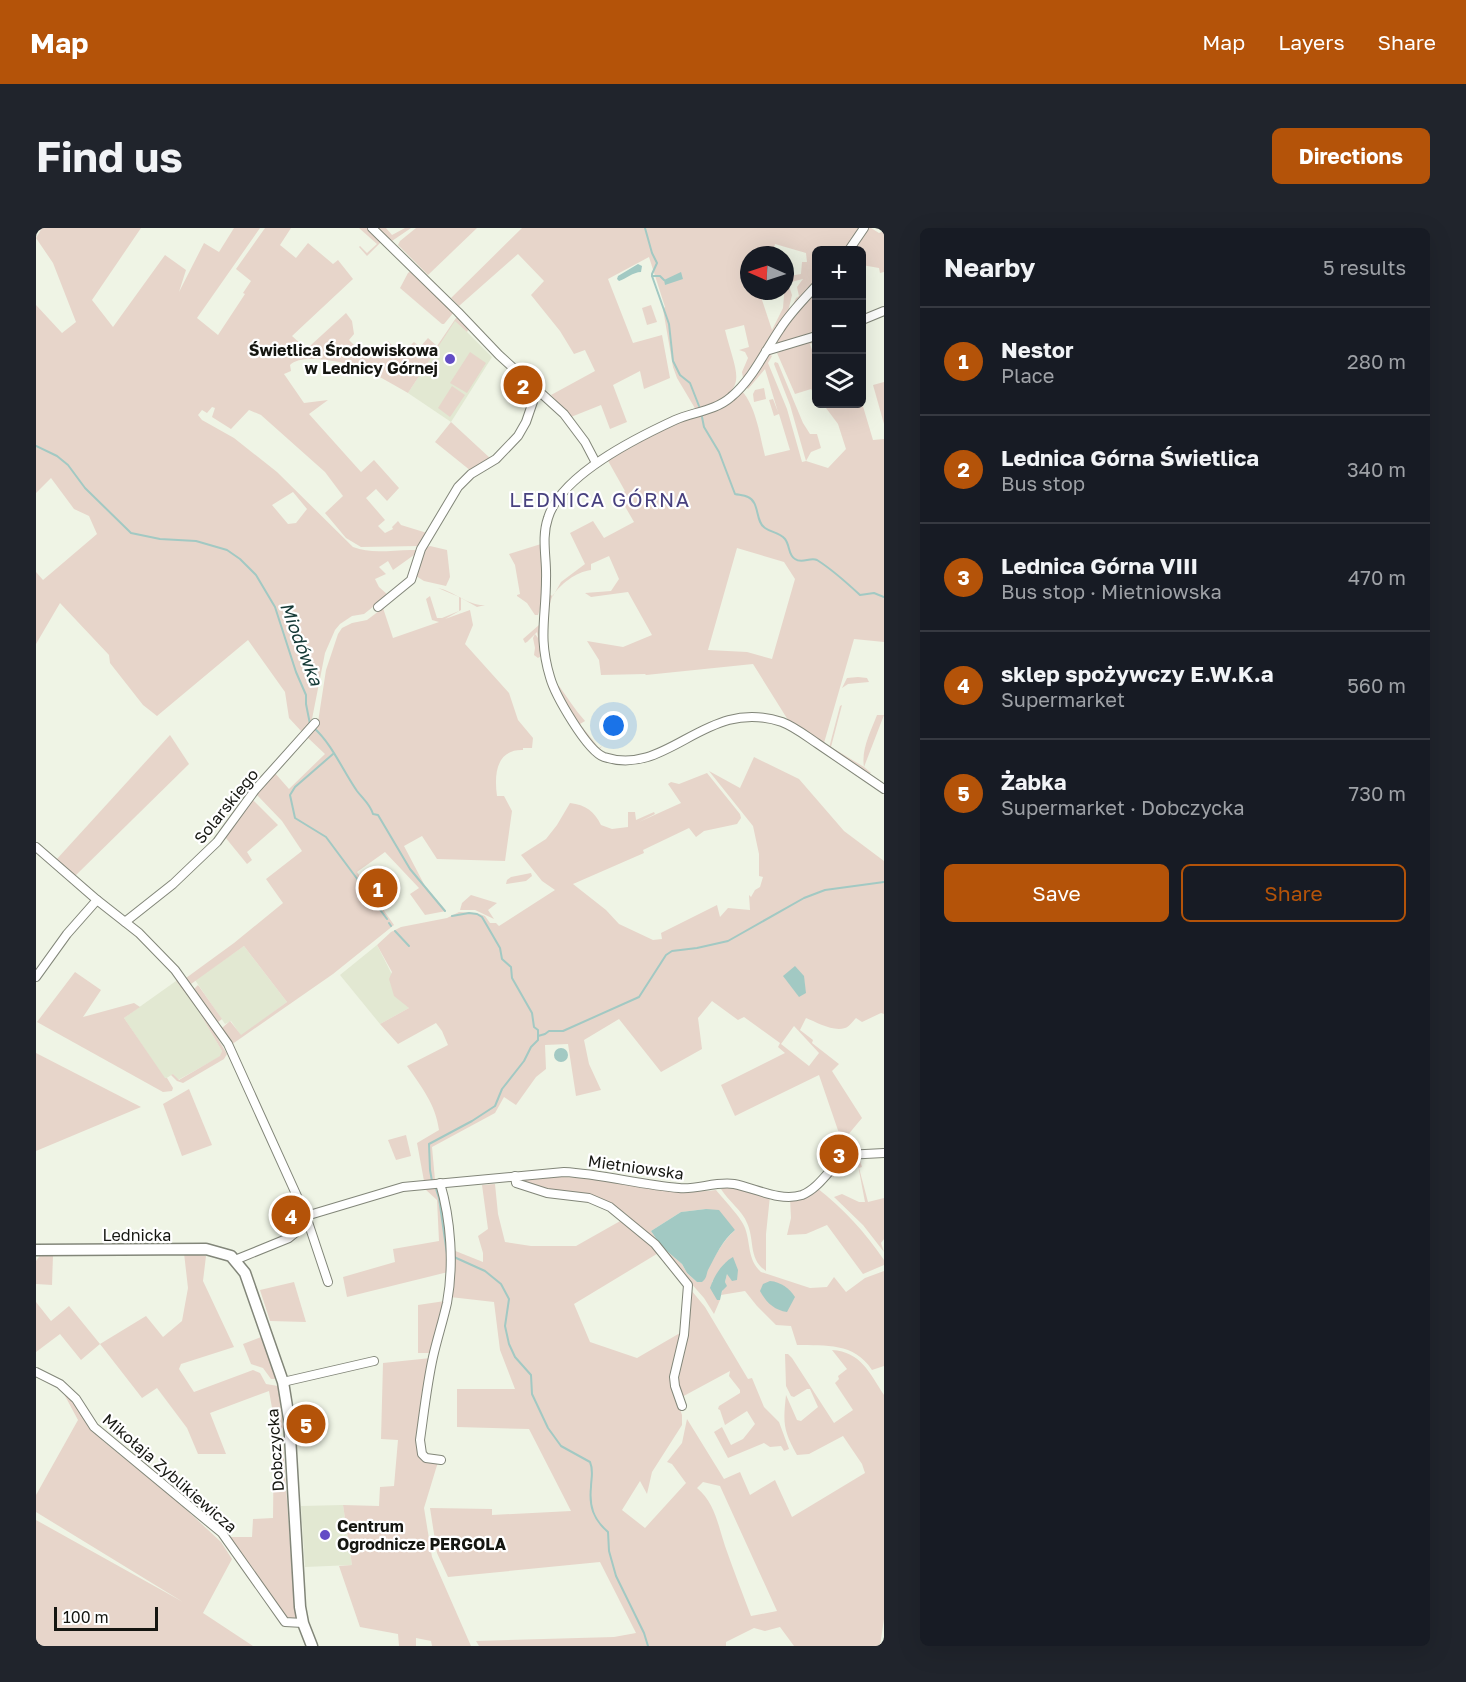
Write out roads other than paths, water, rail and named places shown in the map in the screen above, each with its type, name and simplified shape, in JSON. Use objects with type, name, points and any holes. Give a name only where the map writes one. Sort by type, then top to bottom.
[{"type":"main road","name":"Lednicka","points":[[36,1250],[206,1249],[225,1254],[235,1260]]},
{"type":"main road","name":"Dobczycka","points":[[235,1260],[248,1279],[283,1382],[288,1413],[303,1623],[312,1646]]},
{"type":"street","points":[[372,228],[499,355],[564,414],[585,442],[596,462]]},
{"type":"street","points":[[852,246],[864,228]]},
{"type":"street","points":[[812,291],[788,318],[743,384],[730,398],[709,409],[676,419],[596,462],[553,505],[546,524],[545,539],[546,577],[542,630],[544,656],[558,696],[585,740],[602,757],[626,760],[648,759],[706,727],[732,718],[768,719],[793,727],[884,789]]},
{"type":"street","points":[[866,318],[884,311]]},
{"type":"street","points":[[766,351],[812,337]]},
{"type":"street","points":[[378,607],[411,580],[421,549],[458,487],[471,474],[496,459],[518,436],[526,422],[537,390]]},
{"type":"street","name":"Solarskiego","points":[[125,922],[173,884],[217,842],[255,790],[315,723]]},
{"type":"street","points":[[36,849],[139,933],[175,970],[228,1044],[306,1216],[328,1282]]},
{"type":"street","points":[[36,977],[67,934],[97,900]]},
{"type":"street","name":"Mietniowska","points":[[306,1216],[403,1187],[564,1172],[681,1189],[727,1184],[774,1195],[798,1196],[817,1184],[846,1155],[884,1153]]},
{"type":"street","points":[[515,1176],[516,1183],[547,1193],[589,1198],[610,1207],[656,1244],[688,1286],[684,1335],[674,1377],[682,1406]]},
{"type":"street","points":[[440,1183],[445,1200],[451,1265],[450,1283],[433,1356],[420,1440],[422,1454],[426,1458],[441,1460]]},
{"type":"street","points":[[235,1260],[289,1239],[300,1229],[306,1216]]},
{"type":"street","points":[[283,1382],[374,1361]]},
{"type":"street","name":"Mikołaja Zyblikiewicza","points":[[36,1372],[60,1384],[76,1399],[94,1427],[222,1533],[285,1622],[303,1623]]},
{"type":"water","points":[[638,264],[642,266],[641,272],[619,281],[617,279],[618,276]]},
{"type":"water","points":[[681,272],[683,279],[665,285],[664,280]]},
{"type":"water","points":[[795,966],[804,976],[806,993],[799,997],[783,976]]},
{"type":"water","points":[[561,1048],[566,1050],[568,1055],[566,1060],[561,1062],[556,1060],[554,1055],[556,1050]]},
{"type":"water","points":[[719,1210],[735,1230],[720,1248],[705,1279],[697,1282],[687,1273],[682,1264],[661,1246],[651,1231],[681,1212]]},
{"type":"water","points":[[733,1257],[738,1270],[737,1280],[732,1281],[727,1274],[725,1282],[727,1286],[722,1291],[720,1300],[717,1300],[710,1288],[716,1274]]},
{"type":"water","points":[[770,1281],[784,1286],[795,1297],[787,1312],[771,1305],[760,1291],[763,1284]]},
{"type":"waterway","points":[[645,228],[657,263],[652,276],[660,276],[664,280]]},
{"type":"waterway","points":[[652,276],[669,324],[673,361],[680,375],[690,383],[699,406]]},
{"type":"waterway","points":[[702,417],[704,427],[719,452],[735,494],[752,500],[762,525],[785,539],[793,557],[800,561],[817,560],[860,595],[874,593],[884,597]]},
{"type":"waterway","name":"Miodówka","points":[[36,446],[57,456],[68,465],[85,488],[131,533],[160,539],[196,541],[227,550],[256,575],[275,607],[306,695],[310,724]]},
{"type":"waterway","name":"Miodówka","points":[[314,728],[332,750],[373,814],[378,815],[410,869],[445,911]]},
{"type":"waterway","points":[[333,754],[295,787],[290,795],[295,818],[326,837],[387,919]]},
{"type":"waterway","points":[[538,1036],[549,1031],[563,1031],[639,997],[666,955],[672,951],[728,941],[804,898],[825,890],[884,882]]},
{"type":"waterway","name":"Miodówka","points":[[432,1181],[429,1144],[495,1106],[502,1089],[538,1040],[538,1030],[534,1027],[532,1013],[512,978],[511,967],[502,959],[500,948],[482,917],[469,913],[452,916]]},
{"type":"waterway","points":[[395,931],[409,946]]},
{"type":"waterway","name":"Miodówka","points":[[435,1186],[439,1198],[447,1254]]},
{"type":"waterway","name":"Miodówka","points":[[454,1257],[485,1271],[501,1284],[509,1299],[505,1326],[509,1344],[515,1357],[531,1375],[532,1394],[548,1428],[561,1446],[590,1462],[593,1512],[608,1532],[609,1551],[616,1576],[648,1646]]},
{"type":"place","name":"Świetlica Środowiskowa w Lednicy Górnej","points":[[450,359]]},
{"type":"place","name":"Lednica Górna Świetlica","points":[[523,385]]},
{"type":"place","name":"Nestor","points":[[378,888]]},
{"type":"place","name":"Lednica Górna VIII","points":[[839,1154]]},
{"type":"place","name":"sklep spożywczy E.W.K.a","points":[[291,1215]]},
{"type":"place","name":"Żabka","points":[[306,1424]]},
{"type":"place","name":"Centrum Ogrodnicze PERGOLA","points":[[325,1535]]},
{"type":"district","name":"LEDNICA GÓRNA","points":[[600,500]]}]
